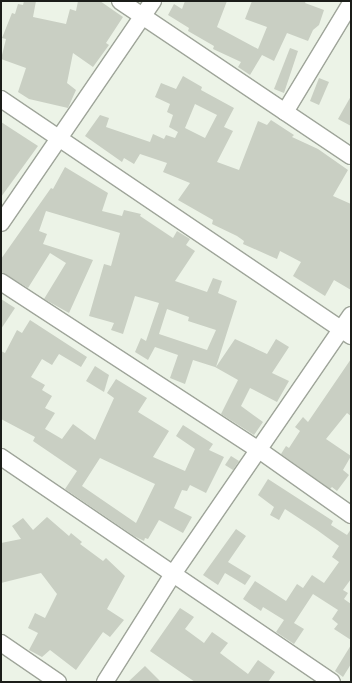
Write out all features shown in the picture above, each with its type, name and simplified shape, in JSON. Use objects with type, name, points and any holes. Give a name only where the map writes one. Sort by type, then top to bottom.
[{"type":"street","points":[[120,1],[351,156]]},
{"type":"street","points":[[1,223],[60,139],[153,1]]},
{"type":"street","points":[[285,112],[351,3]]},
{"type":"street","points":[[1,99],[346,333]]},
{"type":"street","points":[[1,282],[259,450],[351,515]]},
{"type":"street","points":[[105,682],[173,574],[259,450],[346,333],[351,315]]},
{"type":"street","points":[[1,457],[332,682]]},
{"type":"street","points":[[1,643],[58,682]]},
{"type":"building","points":[[24,1],[36,1],[33,17],[66,24],[70,9],[76,11],[78,1],[100,1],[123,17],[106,43],[109,45],[93,67],[73,53],[67,83],[76,90],[68,108],[29,99],[18,92],[26,68],[1,59],[6,39],[2,38],[12,13],[15,14],[18,4],[23,5]]},
{"type":"building","points":[[185,1],[227,1],[217,27],[258,49],[267,27],[245,19],[252,1],[306,1],[305,3],[324,10],[319,25],[313,30],[308,41],[287,33],[274,61],[262,55],[250,75],[238,67],[241,62],[213,49],[214,46],[188,31],[189,28],[168,15],[174,4],[182,9]]},
{"type":"building","points":[[290,48],[298,51],[284,93],[274,89]]},
{"type":"building","points":[[183,76],[202,87],[201,90],[234,108],[224,127],[233,131],[217,162],[239,170],[258,121],[267,125],[271,120],[294,135],[292,137],[318,149],[348,170],[333,196],[351,204],[351,290],[334,280],[325,296],[293,276],[301,262],[280,251],[277,259],[243,244],[244,241],[237,236],[212,224],[213,220],[178,200],[190,183],[163,172],[167,163],[140,154],[134,164],[124,158],[122,162],[85,136],[100,115],[109,118],[106,127],[150,142],[153,134],[164,139],[166,135],[175,138],[178,132],[169,127],[173,115],[167,112],[170,104],[155,97],[161,83],[176,89]],"holes":[[[195,104],[217,115],[205,138],[185,128]]]},
{"type":"building","points":[[319,78],[329,82],[319,105],[310,101]]},
{"type":"building","points":[[351,96],[351,126],[338,119]]},
{"type":"building","points":[[1,122],[38,146],[1,197]]},
{"type":"building","points":[[65,167],[108,193],[102,211],[122,216],[124,210],[141,214],[140,216],[173,238],[177,231],[190,239],[186,245],[195,251],[175,281],[207,292],[213,278],[222,281],[218,293],[237,301],[216,367],[235,339],[267,354],[276,339],[289,347],[272,373],[289,381],[277,402],[250,388],[241,406],[263,422],[254,435],[221,414],[238,380],[215,367],[193,360],[185,384],[170,378],[178,355],[155,347],[148,360],[135,352],[141,338],[146,341],[159,303],[135,296],[123,334],[111,330],[114,323],[89,316],[104,264],[111,266],[120,233],[46,211],[39,231],[47,234],[43,244],[93,260],[69,313],[44,299],[66,263],[50,253],[28,288],[1,272],[1,259],[51,188],[53,189]],"holes":[[[167,309],[189,317],[188,321],[216,330],[207,350],[159,334]]]},
{"type":"building","points":[[1,299],[15,308],[1,329]]},
{"type":"building","points":[[30,320],[87,357],[81,367],[59,354],[52,365],[42,359],[31,377],[45,385],[42,390],[52,396],[45,408],[55,413],[45,429],[62,439],[73,424],[95,440],[114,398],[107,393],[116,379],[147,398],[138,412],[169,431],[153,457],[185,471],[195,449],[176,436],[183,425],[213,444],[209,450],[224,457],[206,493],[190,485],[187,491],[182,490],[174,508],[192,517],[183,533],[159,520],[148,539],[145,538],[144,541],[134,536],[65,489],[77,471],[33,441],[35,437],[1,419],[1,351],[5,353],[17,330],[22,333]],"holes":[[[100,458],[155,484],[136,523],[82,486]]]},
{"type":"building","points":[[351,359],[351,416],[347,413],[326,439],[351,456],[343,470],[349,475],[337,491],[332,487],[330,489],[281,454],[286,446],[289,448],[300,431],[295,427],[303,417],[308,422]]},
{"type":"building","points":[[95,366],[109,375],[104,392],[86,381]]},
{"type":"building","points":[[231,456],[239,461],[233,470],[225,465]]},
{"type":"building","points":[[268,479],[333,521],[331,525],[347,535],[351,529],[351,579],[343,590],[348,593],[344,599],[351,604],[351,640],[334,629],[338,624],[332,619],[338,610],[313,594],[294,623],[304,629],[294,644],[276,632],[284,620],[263,607],[261,611],[243,599],[255,581],[286,601],[297,584],[303,588],[312,575],[324,583],[339,562],[332,557],[339,546],[317,530],[285,509],[279,520],[270,515],[274,507],[258,495]]},
{"type":"building","points":[[47,517],[69,536],[71,533],[82,542],[80,544],[103,561],[106,558],[125,576],[107,609],[124,620],[110,637],[103,632],[76,670],[50,650],[42,657],[29,650],[38,633],[28,628],[35,613],[45,618],[57,594],[41,573],[1,583],[1,543],[21,539],[12,526],[23,518],[33,530]]},
{"type":"building","points":[[236,529],[246,536],[228,562],[251,576],[245,585],[225,573],[218,585],[203,575]]},
{"type":"building","points":[[180,608],[194,617],[185,629],[204,643],[212,632],[228,643],[220,653],[248,674],[258,660],[275,672],[268,682],[195,682],[150,651]]},
{"type":"building","points":[[351,645],[351,664],[343,677],[335,671]]},
{"type":"building","points":[[145,666],[161,682],[128,682]]}]
